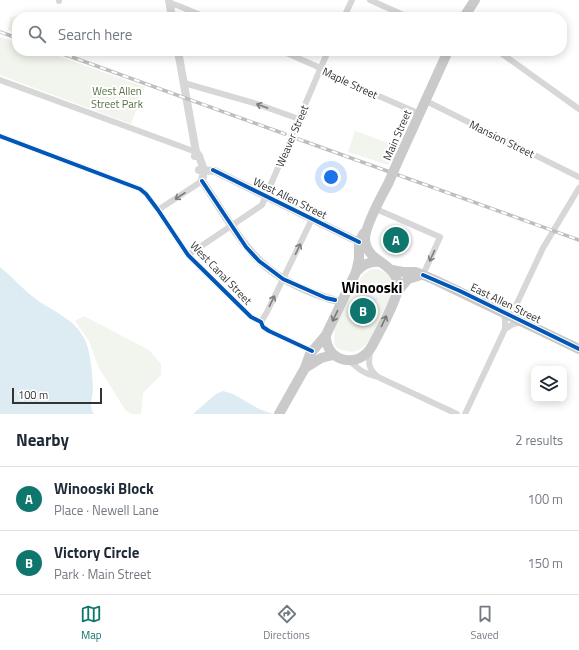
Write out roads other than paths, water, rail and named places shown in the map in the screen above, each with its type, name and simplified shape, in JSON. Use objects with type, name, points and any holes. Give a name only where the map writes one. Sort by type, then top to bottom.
[{"type":"main road","points":[[467,12],[475,0]]},
{"type":"main road","name":"Main Street","points":[[392,270],[380,262],[371,253],[366,245],[365,236],[446,56]]},
{"type":"main road","name":"Main Street","points":[[359,242],[368,228]]},
{"type":"main road","points":[[356,272],[359,259],[359,242]]},
{"type":"main road","points":[[279,414],[305,368],[312,351],[326,335],[338,301],[356,272],[360,267],[380,262]]},
{"type":"main road","points":[[392,270],[397,280],[398,292]]},
{"type":"main road","name":"East Allen Street","points":[[392,270],[416,272],[441,282],[579,349]]},
{"type":"main road","points":[[326,335],[328,348],[334,355],[350,361],[362,358],[370,350],[398,292],[405,282],[410,278],[423,275]]},
{"type":"main road","points":[[305,368],[321,358],[334,355]]},
{"type":"street","points":[[346,12],[352,0]]},
{"type":"street","points":[[370,0],[397,12]]},
{"type":"street","points":[[169,2],[171,12]]},
{"type":"street","points":[[169,2],[193,12]]},
{"type":"street","points":[[179,56],[196,152],[199,156],[202,174],[232,225],[254,256],[283,279],[326,298],[338,301]]},
{"type":"street","name":"Maple Street","points":[[293,56],[328,74],[420,114]]},
{"type":"street","name":"Weaver Street","points":[[188,255],[262,205],[326,56]]},
{"type":"street","points":[[505,56],[579,109]]},
{"type":"street","points":[[0,80],[196,152]]},
{"type":"street","points":[[184,83],[257,104],[299,119]]},
{"type":"street","name":"Mansion Street","points":[[426,101],[579,177]]},
{"type":"street","name":"West Canal Street","points":[[0,136],[135,186],[146,194],[188,255],[251,317],[261,322],[263,327],[269,331],[312,351]]},
{"type":"street","name":"West Allen Street","points":[[202,174],[215,171],[359,242]]},
{"type":"street","points":[[158,210],[202,174]]},
{"type":"street","points":[[465,414],[505,329],[507,314],[543,248],[579,188]]},
{"type":"street","points":[[376,209],[440,237],[423,275]]},
{"type":"street","points":[[261,322],[312,219]]},
{"type":"street","points":[[505,329],[513,324],[524,322]]},
{"type":"street","points":[[370,350],[369,366],[371,371],[378,377]]},
{"type":"street","points":[[350,361],[362,372],[378,377],[457,414]]},
{"type":"railway","points":[[0,32],[12,36]]},
{"type":"railway","points":[[69,56],[285,134]]},
{"type":"railway","points":[[298,139],[579,240]]},
{"type":"place","name":"Winooski Block","points":[[396,240]]},
{"type":"place","name":"Victory Circle","points":[[363,311]]},
{"type":"district","name":"Winooski","points":[[372,287]]},
{"type":"park label","name":"West Allen Street Park","points":[[117,97]]}]
